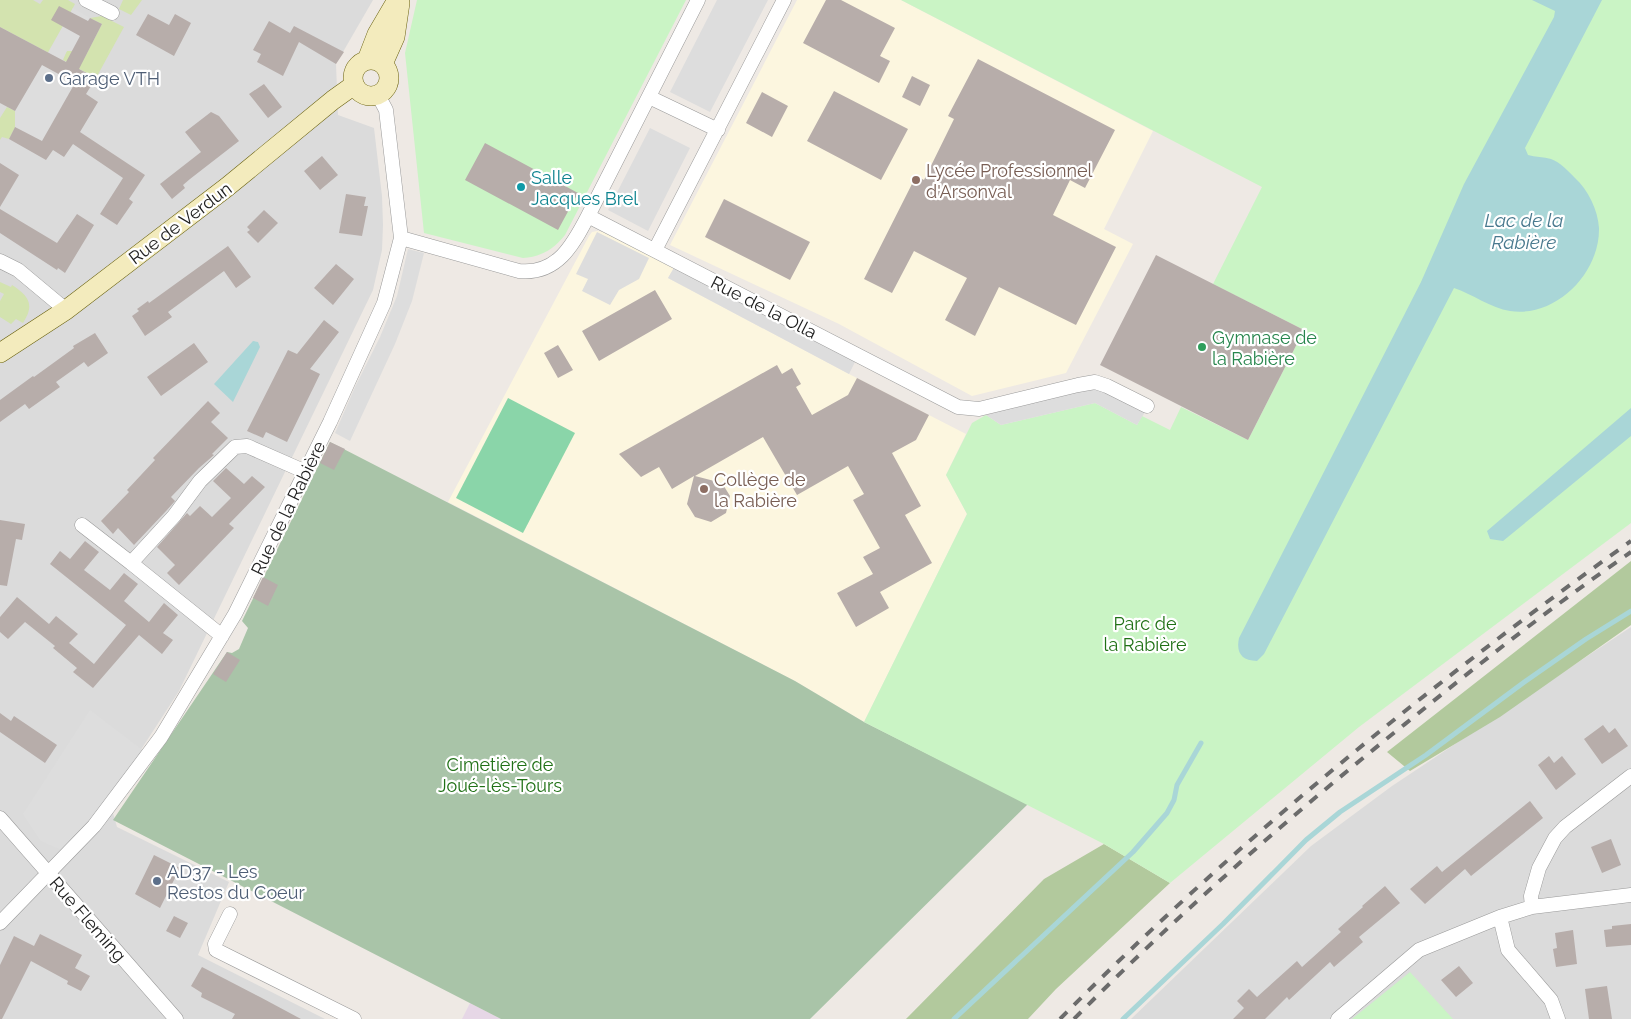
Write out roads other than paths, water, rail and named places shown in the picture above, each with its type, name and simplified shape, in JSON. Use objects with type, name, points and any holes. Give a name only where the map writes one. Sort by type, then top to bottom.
[{"type":"main road","points":[[375,62],[395,37],[399,0]]},
{"type":"main road","points":[[362,62],[375,62],[389,73],[390,78],[386,88],[378,95],[361,94],[354,85],[353,74],[355,69],[362,62]]},
{"type":"main road","name":"Rue de Verdun","points":[[0,353],[66,310],[227,188],[333,100],[354,85]]},
{"type":"street","points":[[86,0],[112,13]]},
{"type":"street","points":[[401,238],[519,271],[529,272],[550,266],[562,257],[573,245],[698,0]]},
{"type":"street","points":[[655,250],[784,0]]},
{"type":"street","name":"Rue de la Rabière","points":[[0,923],[94,826],[160,737],[222,636],[270,547],[330,422],[384,303],[401,238],[386,110],[378,95]]},
{"type":"street","points":[[649,97],[718,130]]},
{"type":"street","name":"Rue de la Olla","points":[[588,216],[958,407],[979,409],[1078,384],[1095,382],[1147,406]]},
{"type":"street","points":[[0,261],[18,270],[66,310]]},
{"type":"street","points":[[130,563],[174,516],[200,481],[235,447],[247,446],[306,472]]},
{"type":"street","points":[[82,525],[222,636]]},
{"type":"street","points":[[1532,907],[1531,896],[1539,868],[1555,838],[1565,827],[1631,776]]},
{"type":"street","name":"Rue Fleming","points":[[0,818],[176,1019]]},
{"type":"street","points":[[1338,1019],[1419,950],[1500,917],[1532,907],[1631,895]]},
{"type":"street","points":[[230,914],[215,944],[216,950],[346,1017]]},
{"type":"street","points":[[1500,917],[1508,950],[1551,1000],[1558,1019]]},
{"type":"water","name":"Lac de la Rabière","points":[[1532,0],[1602,0],[1525,148],[1528,155],[1551,159],[1561,164],[1588,194],[1597,214],[1599,228],[1597,245],[1592,261],[1572,289],[1559,300],[1527,311],[1503,309],[1454,288],[1264,654],[1257,661],[1247,659],[1239,651],[1239,638],[1421,282],[1464,184],[1554,17],[1555,11]]},
{"type":"water","points":[[253,341],[258,342],[260,347],[233,402],[214,384]]},
{"type":"water","points":[[1631,408],[1631,436],[1503,541],[1490,539],[1487,531]]},
{"type":"waterway","points":[[1123,1019],[1223,924],[1306,840],[1340,812],[1426,755],[1586,639],[1631,611]]},
{"type":"waterway","points":[[954,1019],[1133,852],[1167,813],[1174,800],[1177,785],[1201,743]]},
{"type":"railway","points":[[1060,1019],[1194,891],[1335,768],[1481,651],[1631,541]]},
{"type":"railway","points":[[1074,1019],[1156,939],[1327,788],[1495,653],[1631,552]]},
{"type":"place","name":"Garage VTH","points":[[49,78]]},
{"type":"place","name":"Lycée Professionnel d'Arsonval","points":[[916,180]]},
{"type":"place","name":"Salle Jacques Brel","points":[[521,187]]},
{"type":"place","name":"Gymnase de la Rabière","points":[[1202,347]]},
{"type":"place","name":"Collège de la Rabière","points":[[704,489]]},
{"type":"place","name":"AD37 - Les Restos du Coeur","points":[[157,881]]},
{"type":"park label","name":"Parc de la Rabière","points":[[1145,633]]},
{"type":"park label","name":"Cimetière de Joué-lès-Tours","points":[[500,774]]}]
